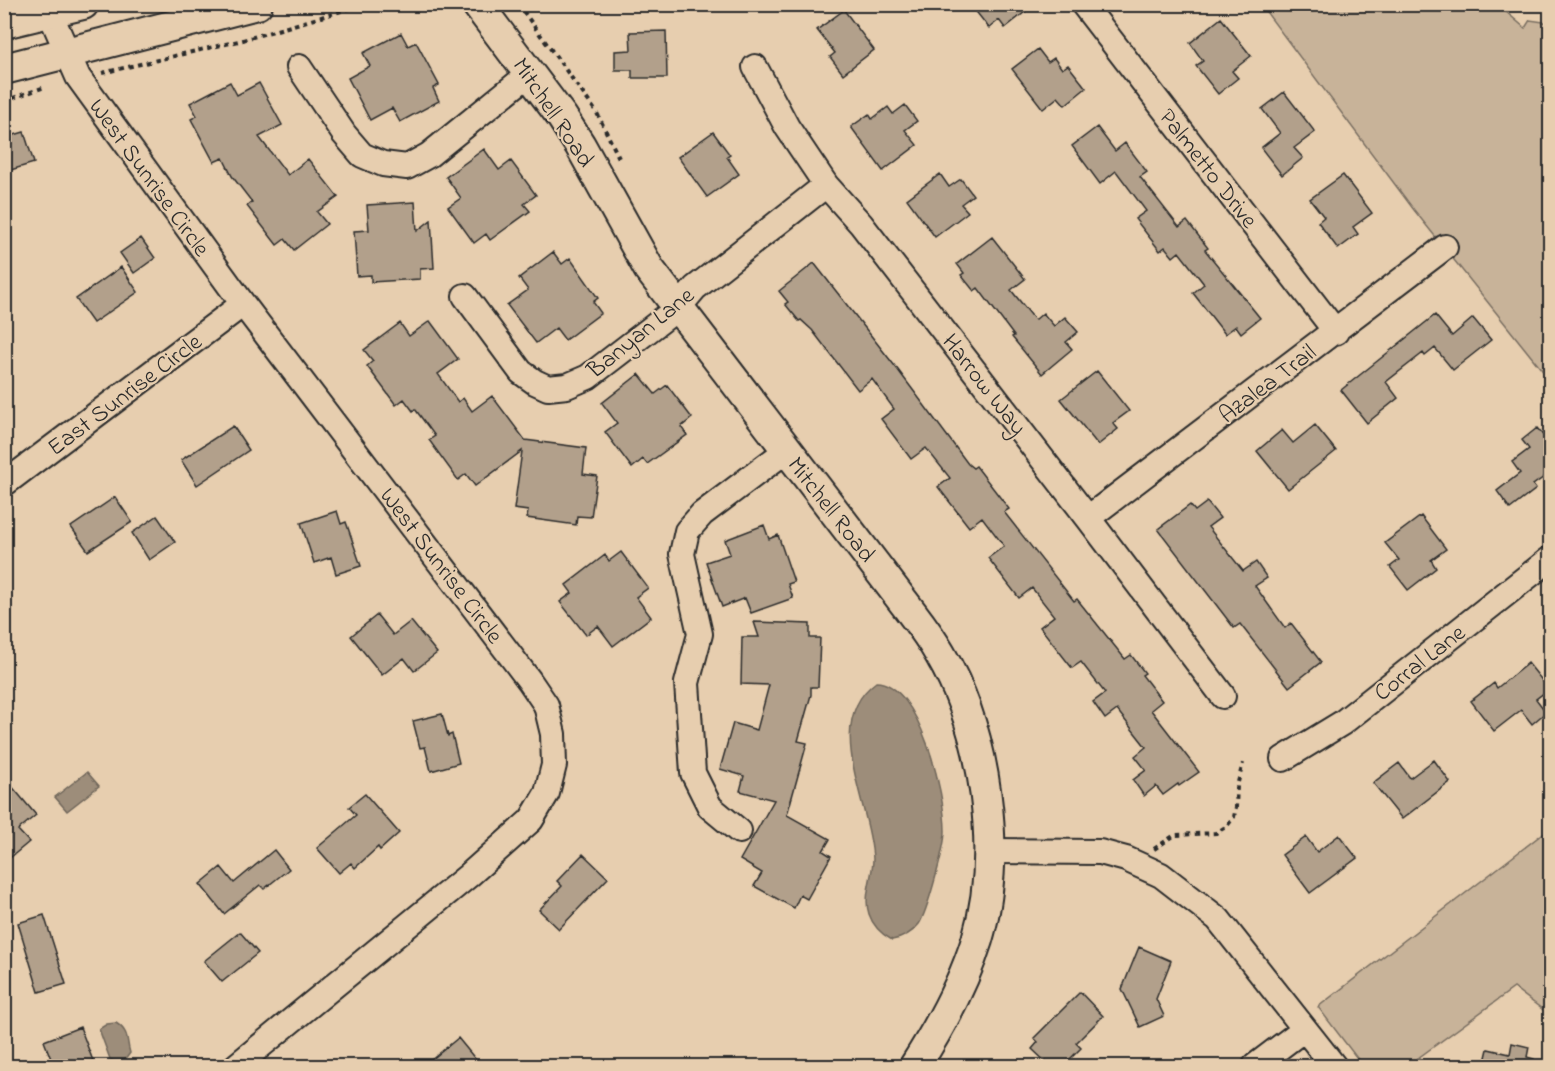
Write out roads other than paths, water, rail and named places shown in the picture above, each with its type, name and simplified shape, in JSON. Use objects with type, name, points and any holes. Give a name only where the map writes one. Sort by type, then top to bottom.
[{"type":"main road","points":[[4,23],[83,4]]},
{"type":"main road","points":[[4,69],[72,66],[257,4]]},
{"type":"main road","name":"Mitchell Road","points":[[477,4],[580,145],[649,270],[912,613],[941,655],[963,703],[981,762],[989,818],[987,886],[977,939],[956,994],[915,1066]]},
{"type":"street","name":"Palmetto Drive","points":[[1083,4],[1336,332]]},
{"type":"street","name":"West Sunrise Circle","points":[[50,13],[72,66],[243,304],[529,680],[546,705],[553,734],[554,765],[547,793],[531,820],[468,876],[236,1066]]},
{"type":"street","points":[[299,67],[344,134],[362,156],[382,164],[407,167],[429,155],[530,74]]},
{"type":"street","name":"Harrow Way","points":[[755,67],[787,127],[826,185],[861,224],[1223,696]]},
{"type":"street","name":"Banyan Lane","points":[[465,296],[521,372],[548,388],[567,386],[588,377],[679,307],[696,288],[826,185]]},
{"type":"street","name":"Azalea Trail","points":[[1088,518],[1445,247]]},
{"type":"street","name":"East Sunrise Circle","points":[[4,484],[243,304]]},
{"type":"street","points":[[739,831],[711,807],[693,773],[687,683],[699,634],[682,554],[687,531],[702,514],[787,450]]},
{"type":"street","name":"Corral Lane","points":[[1283,759],[1342,723],[1551,559]]},
{"type":"street","points":[[989,851],[1100,852],[1126,859],[1161,875],[1218,919],[1334,1066]]},
{"type":"street","points":[[1255,1066],[1304,1029]]}]
